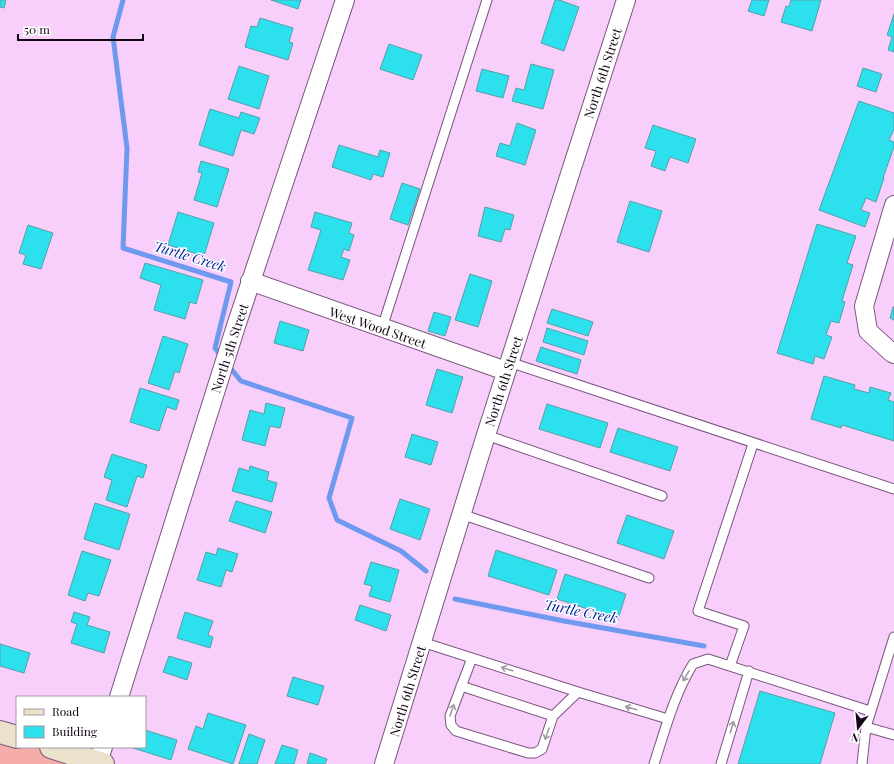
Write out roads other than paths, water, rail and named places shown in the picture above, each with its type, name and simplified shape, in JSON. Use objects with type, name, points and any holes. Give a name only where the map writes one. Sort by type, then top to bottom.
[{"type":"main road","points":[[0,732],[16,737]]},
{"type":"main road","points":[[55,748],[95,759]]},
{"type":"street","name":"North 5th Street","points":[[119,696],[250,281],[345,0]]},
{"type":"street","name":"North 6th Street","points":[[384,764],[486,435],[626,0]]},
{"type":"street","points":[[894,205],[864,306],[868,330],[894,354]]},
{"type":"street","name":"West Wood Street","points":[[250,281],[382,328],[508,367]]},
{"type":"lane","points":[[382,328],[487,0]]},
{"type":"lane","points":[[508,367],[894,490]]},
{"type":"lane","points":[[486,435],[662,496]]},
{"type":"lane","points":[[730,666],[744,626],[698,611],[753,444]]},
{"type":"lane","points":[[461,514],[649,578]]},
{"type":"lane","points":[[862,764],[866,727],[870,711],[894,637]]},
{"type":"lane","points":[[422,642],[668,719]]},
{"type":"lane","points":[[472,658],[450,716],[451,725],[456,731],[528,753],[535,753],[542,749],[553,716],[578,692]]},
{"type":"lane","points":[[654,764],[668,719],[683,681],[693,664],[708,660],[749,671],[870,711]]},
{"type":"lane","points":[[720,764],[749,671]]},
{"type":"lane","points":[[461,686],[553,716]]},
{"type":"lane","points":[[866,727],[894,735]]},
{"type":"waterway","name":"Turtle Creek","points":[[123,0],[113,37],[127,148],[123,248],[231,282],[215,348],[221,356]]},
{"type":"waterway","name":"Turtle Creek","points":[[227,364],[241,381],[352,418],[329,498],[337,520],[401,551],[426,571]]},
{"type":"waterway","name":"Turtle Creek","points":[[455,599],[564,621],[704,646]]}]
